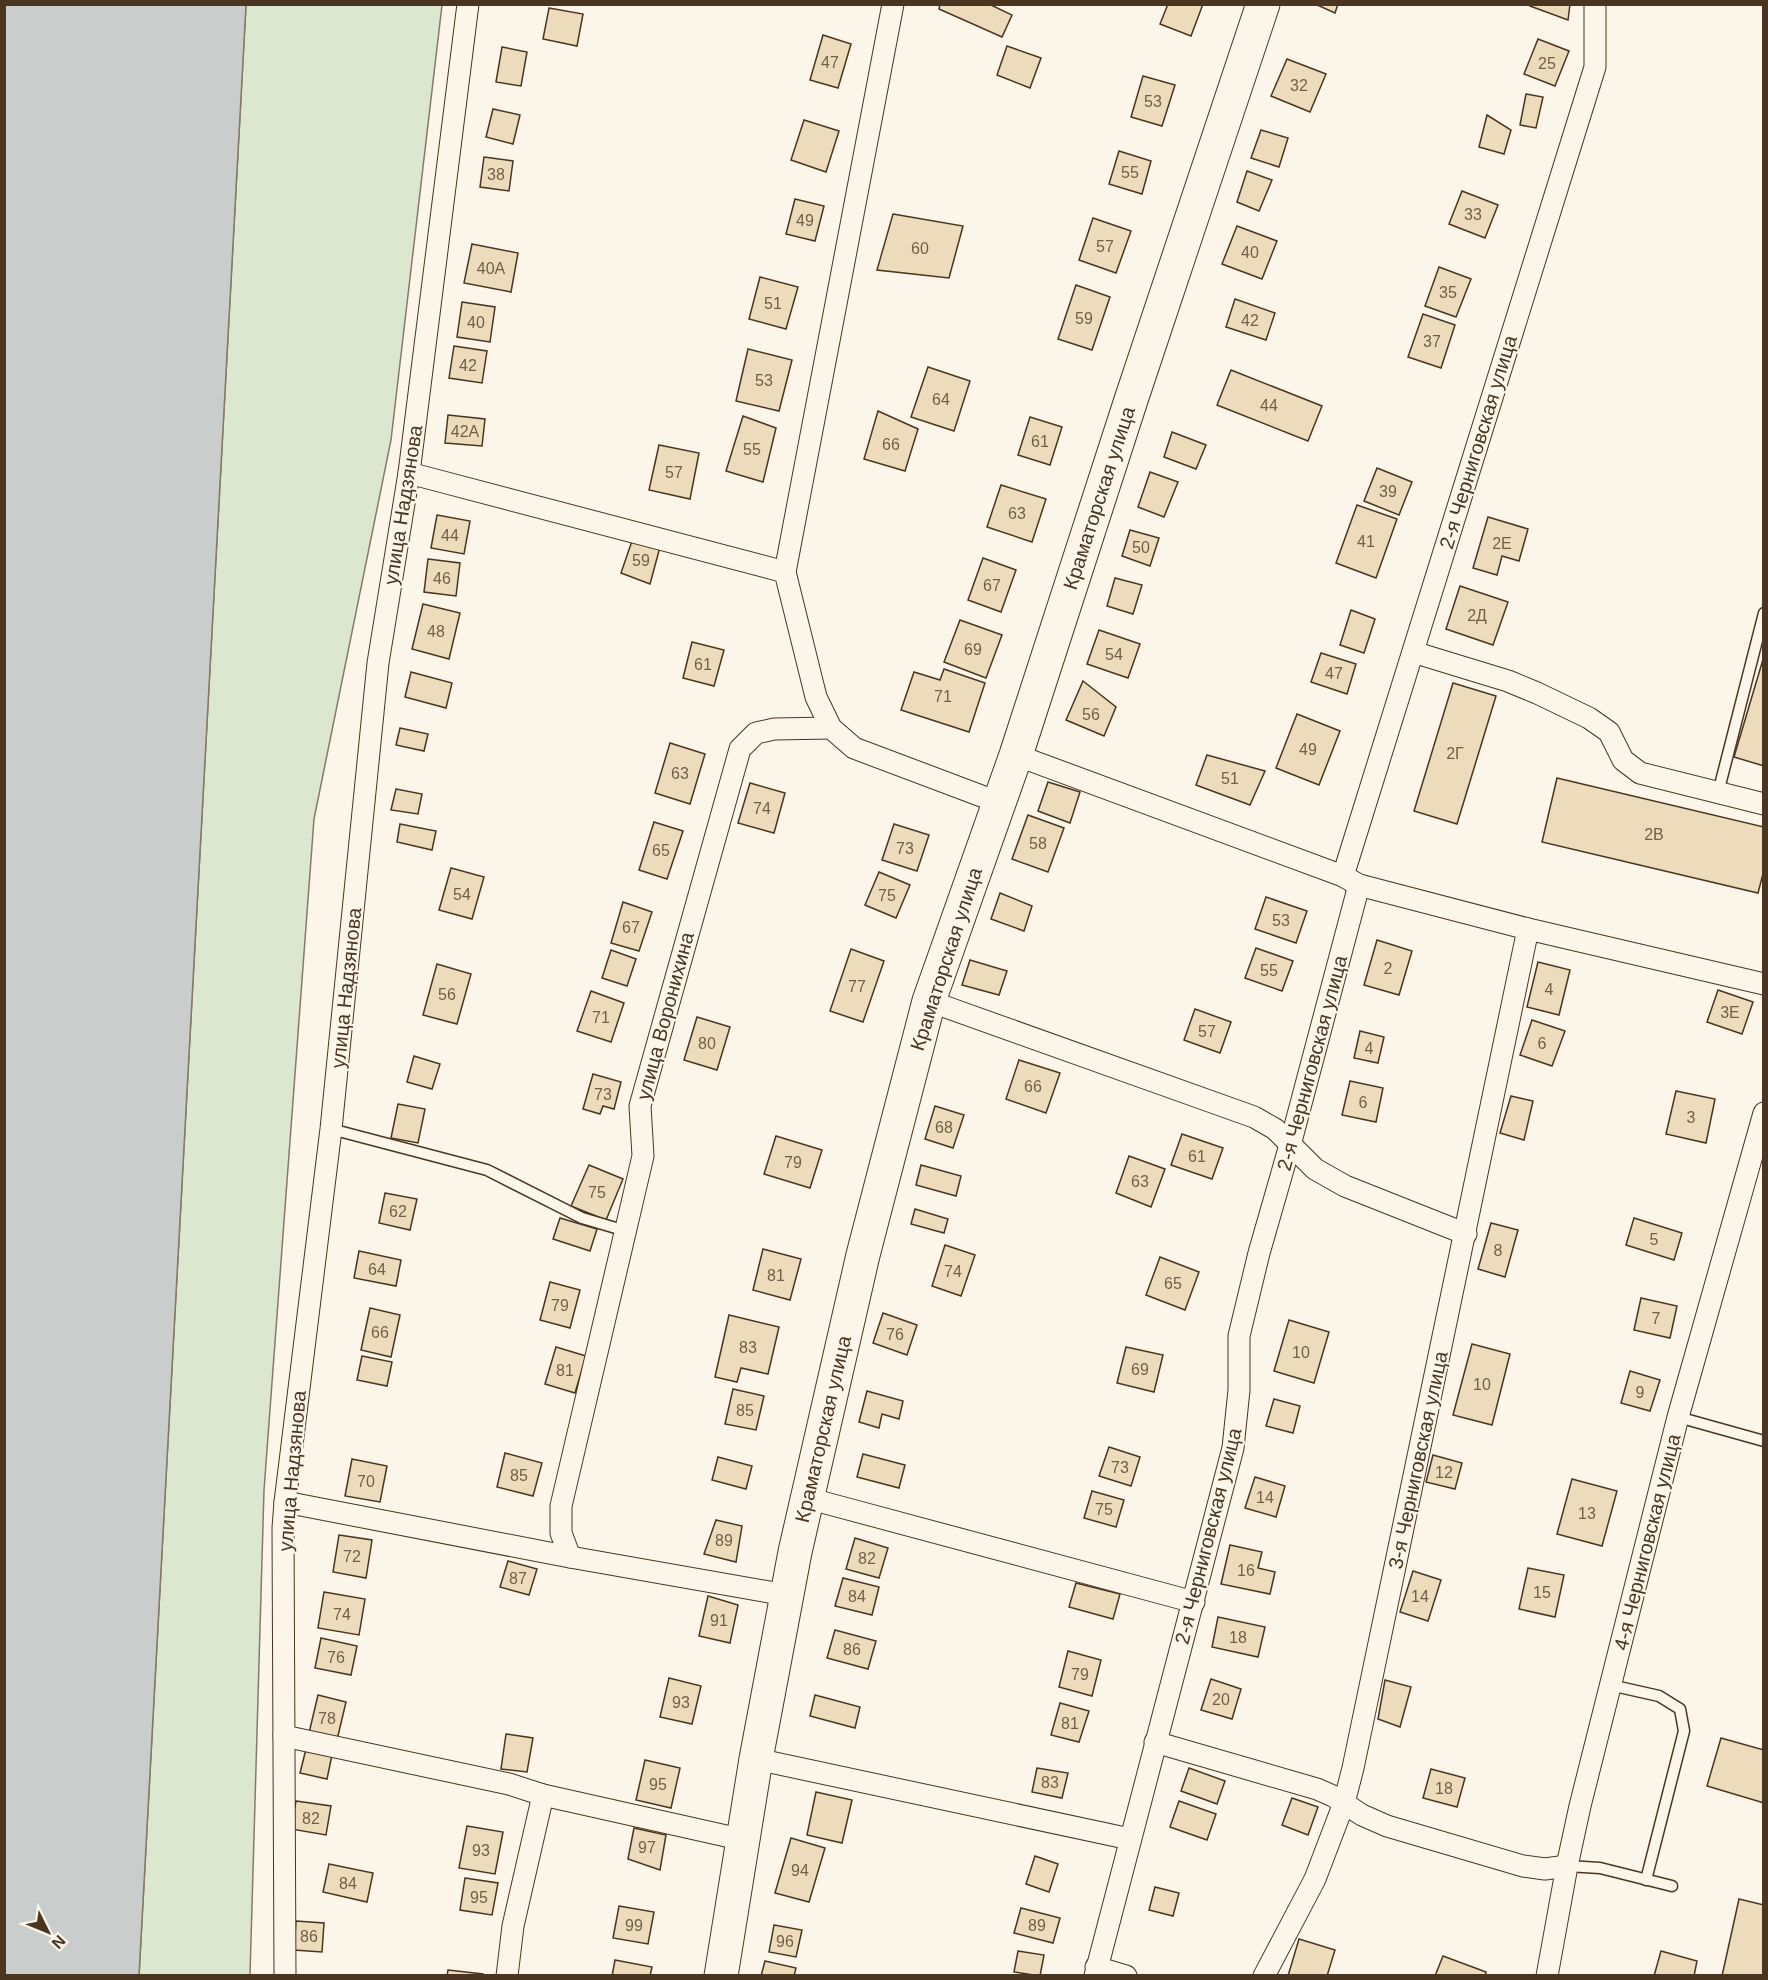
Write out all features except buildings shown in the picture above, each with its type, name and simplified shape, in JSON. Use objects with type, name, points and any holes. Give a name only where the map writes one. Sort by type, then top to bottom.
[{"type":"main road","name":"Краматорская улица","points":[[721,1976],[756,1759],[786,1595],[863,1256],[929,1001],[1016,755],[1263,4]]},
{"type":"street","name":"улица Надзянова","points":[[285,1976],[283,1528],[285,1502],[331,1129],[378,663],[409,473],[468,4]]},
{"type":"street","points":[[893,4],[785,572],[816,697],[831,728],[854,748],[1000,802]]},
{"type":"street","name":"2-я Черниговская улица","points":[[1095,1971],[1233,1448],[1239,1390],[1239,1336],[1259,1253],[1290,1145],[1351,880],[1413,652],[1595,67],[1595,4]]},
{"type":"street","points":[[409,473],[785,572]]},
{"type":"street","points":[[1413,652],[1508,681],[1589,718],[1609,732],[1623,760],[1640,773],[1764,804]]},
{"type":"street","name":"улица Воронихина","points":[[570,1557],[561,1533],[561,1506],[643,1156],[640,1106],[740,749],[756,733],[774,729],[831,728]]},
{"type":"street","points":[[1016,755],[1351,880],[1528,929],[1764,984]]},
{"type":"street","name":"3-я Черниговская улица","points":[[1264,1976],[1315,1879],[1344,1803],[1466,1234],[1528,929]]},
{"type":"street","points":[[929,1001],[1254,1117],[1275,1129],[1315,1168],[1346,1186],[1466,1234]]},
{"type":"street","name":"4-я Черниговская улица","points":[[1547,1976],[1567,1866],[1610,1685],[1678,1417],[1764,1113]]},
{"type":"street","points":[[807,1498],[1194,1602]]},
{"type":"street","points":[[285,1502],[570,1557],[786,1595]]},
{"type":"street","points":[[284,1736],[509,1784],[543,1795],[744,1840]]},
{"type":"street","points":[[1155,1742],[1317,1789],[1362,1815],[1387,1826],[1523,1866],[1545,1869],[1567,1866]]},
{"type":"street","points":[[756,1759],[1130,1839]]},
{"type":"street","points":[[507,1976],[513,1926],[543,1795]]},
{"type":"street","points":[[1095,1971],[1126,1976]]},
{"type":"lane","points":[[1718,793],[1764,613]]},
{"type":"lane","points":[[331,1129],[487,1170],[582,1218],[626,1230]]},
{"type":"lane","points":[[1678,1417],[1764,1441]]},
{"type":"lane","points":[[1610,1685],[1659,1696],[1680,1709],[1684,1731],[1646,1880]]},
{"type":"lane","points":[[1567,1866],[1600,1868],[1672,1886]]},
{"type":"green space","points":[[246,5],[442,5],[391,440],[314,819],[264,1490],[250,1975],[139,1976]]},
{"type":"shaded area","points":[[5,4],[246,5],[139,1975],[5,1975]]}]
